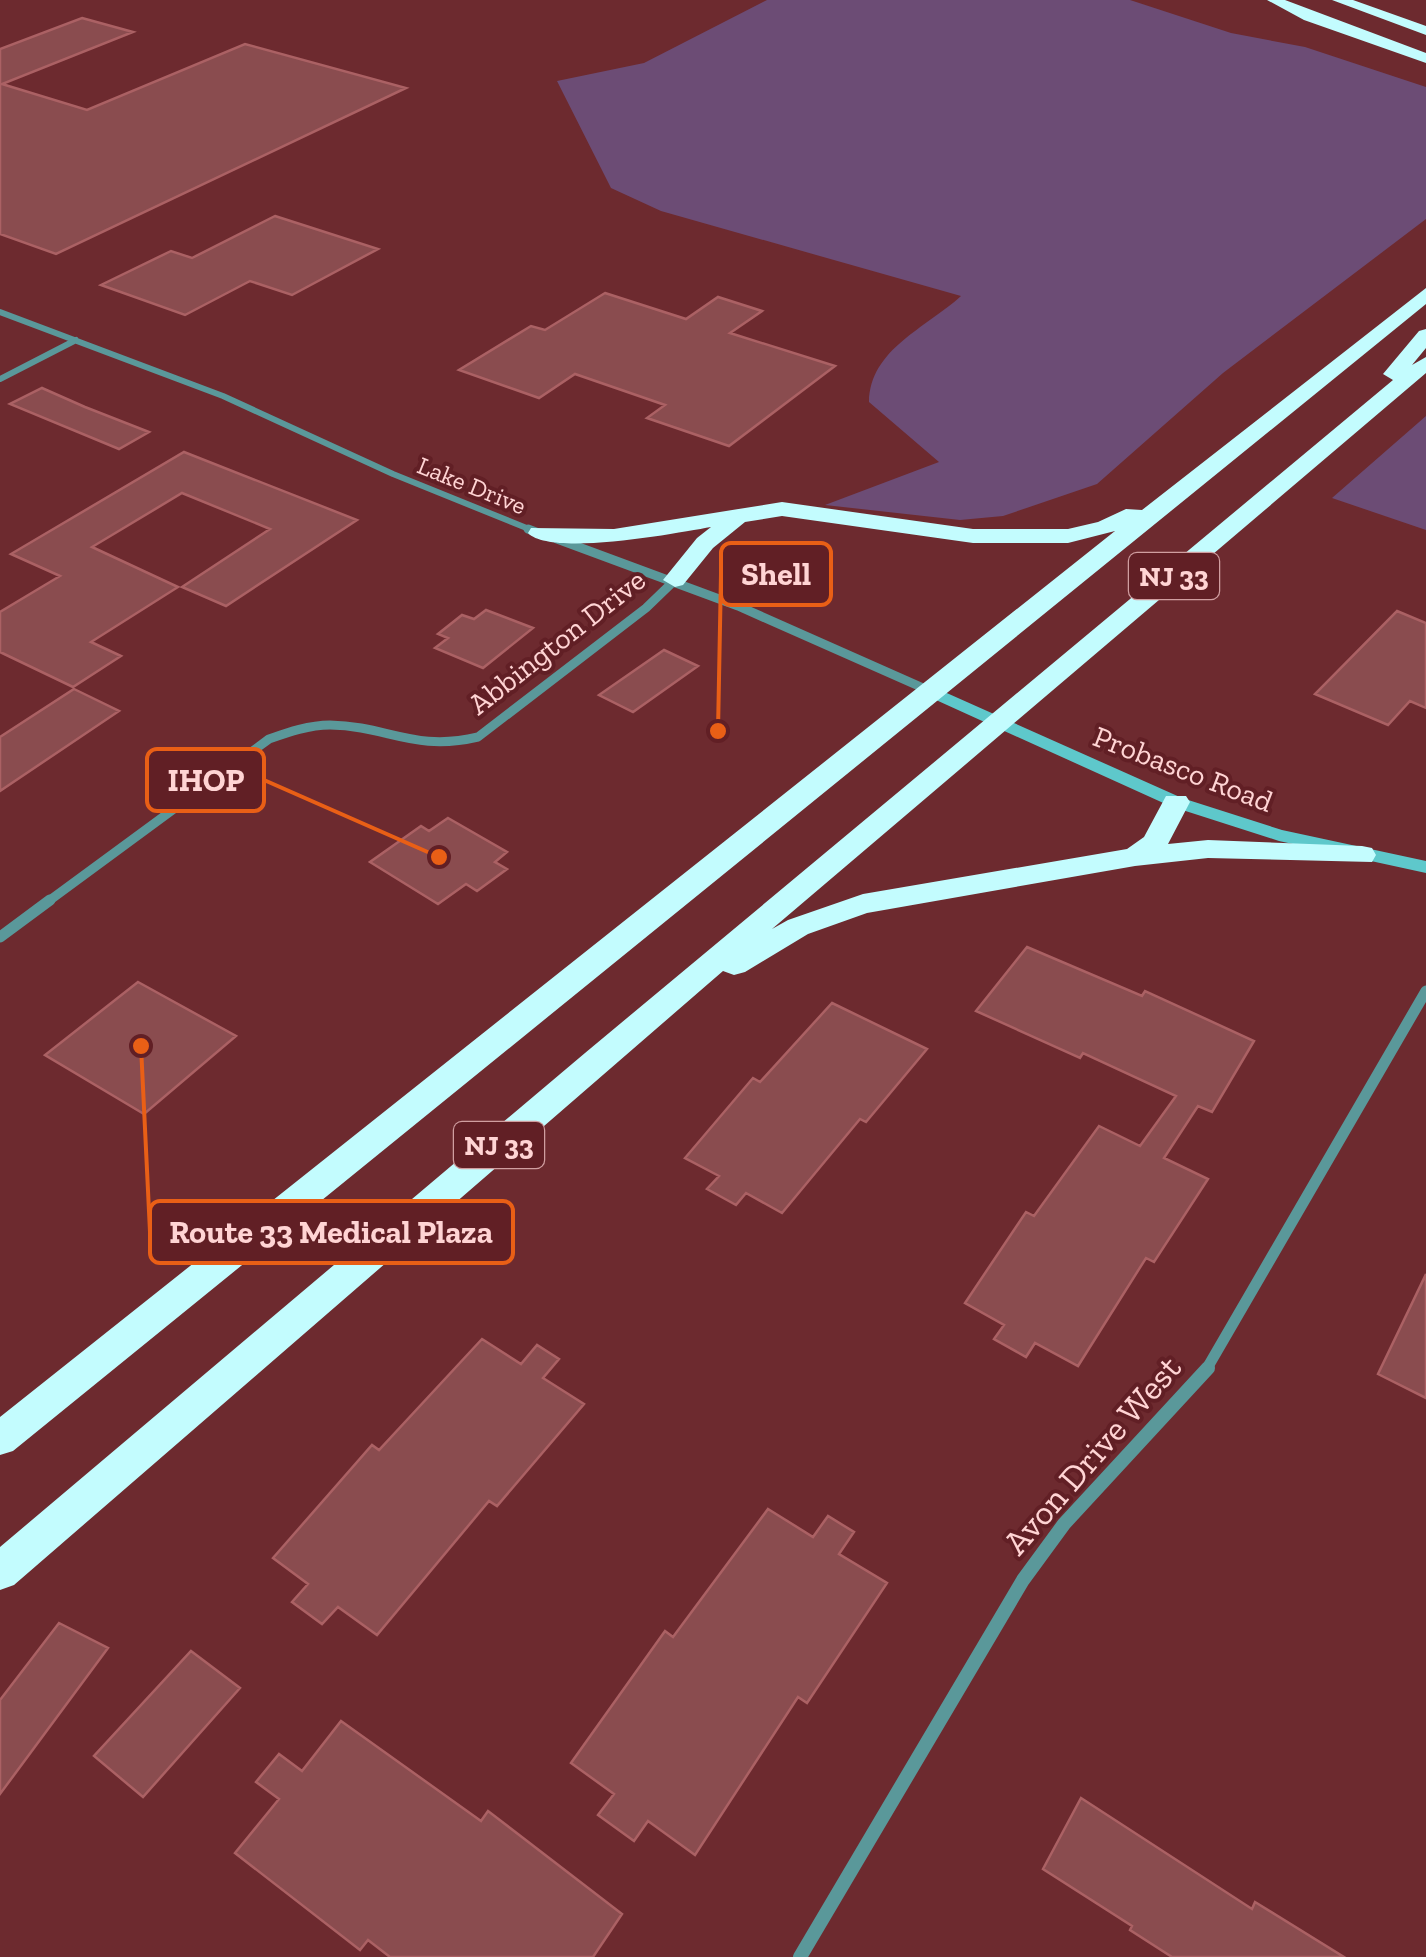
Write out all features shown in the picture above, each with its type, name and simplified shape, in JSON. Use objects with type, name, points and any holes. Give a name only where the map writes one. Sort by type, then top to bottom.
[{"type":"highway","points":[[1277,0],[1310,17],[1426,55]]},
{"type":"highway","points":[[1339,0],[1426,31]]},
{"type":"highway","points":[[1373,0],[1426,19]]},
{"type":"highway","name":"NJ 33","points":[[0,1439],[1426,294]]},
{"type":"highway","points":[[1346,430],[1426,335]]},
{"type":"highway","name":"NJ 33","points":[[0,1572],[596,1060],[1426,363]]},
{"type":"highway","points":[[538,532],[614,536],[750,513],[811,510],[972,536],[1039,537],[1106,527],[1173,496]]},
{"type":"highway","points":[[674,580],[705,542],[728,523],[750,513]]},
{"type":"highway","points":[[1135,858],[1155,843],[1176,802]]},
{"type":"highway","points":[[596,1060],[748,956],[798,927],[862,904],[1135,858],[1208,850],[1362,854]]},
{"type":"street","name":"Lake Drive","points":[[0,312],[223,396],[393,474],[538,532],[674,580],[931,691]]},
{"type":"street","points":[[0,379],[76,340]]},
{"type":"street","name":"Abbington Drive","points":[[0,937],[268,739],[312,724],[338,722],[418,744],[460,743],[478,737],[646,608],[674,580]]},
{"type":"street","name":"Probasco Road","points":[[931,691],[1176,802],[1279,836],[1426,867]]},
{"type":"street","name":"Avon Drive West","points":[[800,1957],[1023,1580],[1064,1524],[1172,1409],[1225,1343],[1426,991]]},
{"type":"shaded area","points":[[767,0],[1130,0],[1231,33],[1305,47],[1426,87],[1426,219],[1223,373],[1097,484],[1003,516],[960,520],[825,505],[939,462],[869,402],[872,384],[889,354],[961,296],[661,211],[611,188],[557,81],[644,63]]},
{"type":"shaded area","points":[[1426,416],[1426,530],[1332,498]]},
{"type":"building","points":[[82,18],[133,32],[2,84],[87,110],[245,44],[406,88],[56,254],[0,234],[0,49]]},
{"type":"building","points":[[275,216],[378,249],[292,295],[250,281],[185,315],[101,285],[171,251],[192,258]]},
{"type":"building","points":[[605,293],[686,319],[718,297],[762,311],[730,333],[835,366],[729,446],[647,418],[665,405],[575,374],[539,398],[459,370],[531,326],[545,330]]},
{"type":"building","points":[[42,388],[149,432],[119,449],[10,404]]},
{"type":"building","points":[[184,452],[357,520],[226,606],[182,587],[270,529],[182,493],[92,547],[178,587],[91,642],[121,656],[73,687],[0,652],[0,612],[60,576],[11,554]]},
{"type":"building","points":[[486,610],[533,628],[483,668],[435,648],[448,638],[438,634],[462,615],[474,619]]},
{"type":"building","points":[[1397,611],[1426,623],[1426,708],[1410,701],[1388,725],[1315,694]]},
{"type":"building","points":[[664,650],[698,666],[633,712],[599,695]]},
{"type":"building","points":[[74,689],[119,711],[0,791],[0,737]]},
{"type":"building","points":[[448,818],[507,852],[495,862],[507,869],[477,891],[466,884],[438,904],[370,862],[421,826],[429,831]]},
{"type":"building","points":[[1027,947],[1142,996],[1145,991],[1254,1041],[1212,1112],[1198,1106],[1164,1158],[1208,1179],[1154,1262],[1146,1258],[1078,1366],[1035,1343],[1026,1357],[994,1339],[1004,1325],[965,1303],[1026,1212],[1034,1216],[1099,1126],[1140,1146],[1176,1096],[1083,1053],[1080,1058],[976,1011]]},
{"type":"building","points":[[138,982],[236,1036],[144,1114],[45,1055]]},
{"type":"building","points":[[832,1003],[927,1049],[866,1122],[860,1119],[782,1213],[746,1193],[736,1205],[707,1189],[719,1176],[685,1158],[753,1078],[760,1082]]},
{"type":"building","points":[[1426,1274],[1426,1398],[1378,1374]]},
{"type":"building","points":[[482,1339],[521,1364],[537,1345],[559,1359],[543,1378],[584,1404],[497,1506],[489,1501],[377,1635],[338,1607],[322,1624],[292,1602],[308,1584],[273,1558],[372,1445],[379,1450]]},
{"type":"building","points":[[768,1509],[813,1537],[828,1516],[854,1532],[839,1554],[887,1583],[807,1703],[798,1697],[695,1855],[648,1821],[634,1841],[598,1815],[614,1794],[571,1763],[665,1631],[673,1637]]},
{"type":"building","points":[[59,1623],[108,1648],[0,1794],[0,1700]]},
{"type":"building","points":[[191,1651],[240,1688],[143,1797],[94,1756]]},
{"type":"building","points":[[341,1721],[481,1821],[488,1811],[622,1914],[593,1957],[390,1957],[368,1940],[360,1950],[235,1853],[279,1799],[256,1782],[279,1754],[302,1771]]},
{"type":"building","points":[[1081,1798],[1252,1909],[1255,1902],[1344,1957],[1172,1957],[1130,1930],[1132,1926],[1043,1869]]},
{"type":"place","name":"Shell","points":[[718,731]]},
{"type":"place","name":"IHOP","points":[[439,857]]},
{"type":"place","name":"Route 33 Medical Plaza","points":[[141,1046]]}]
